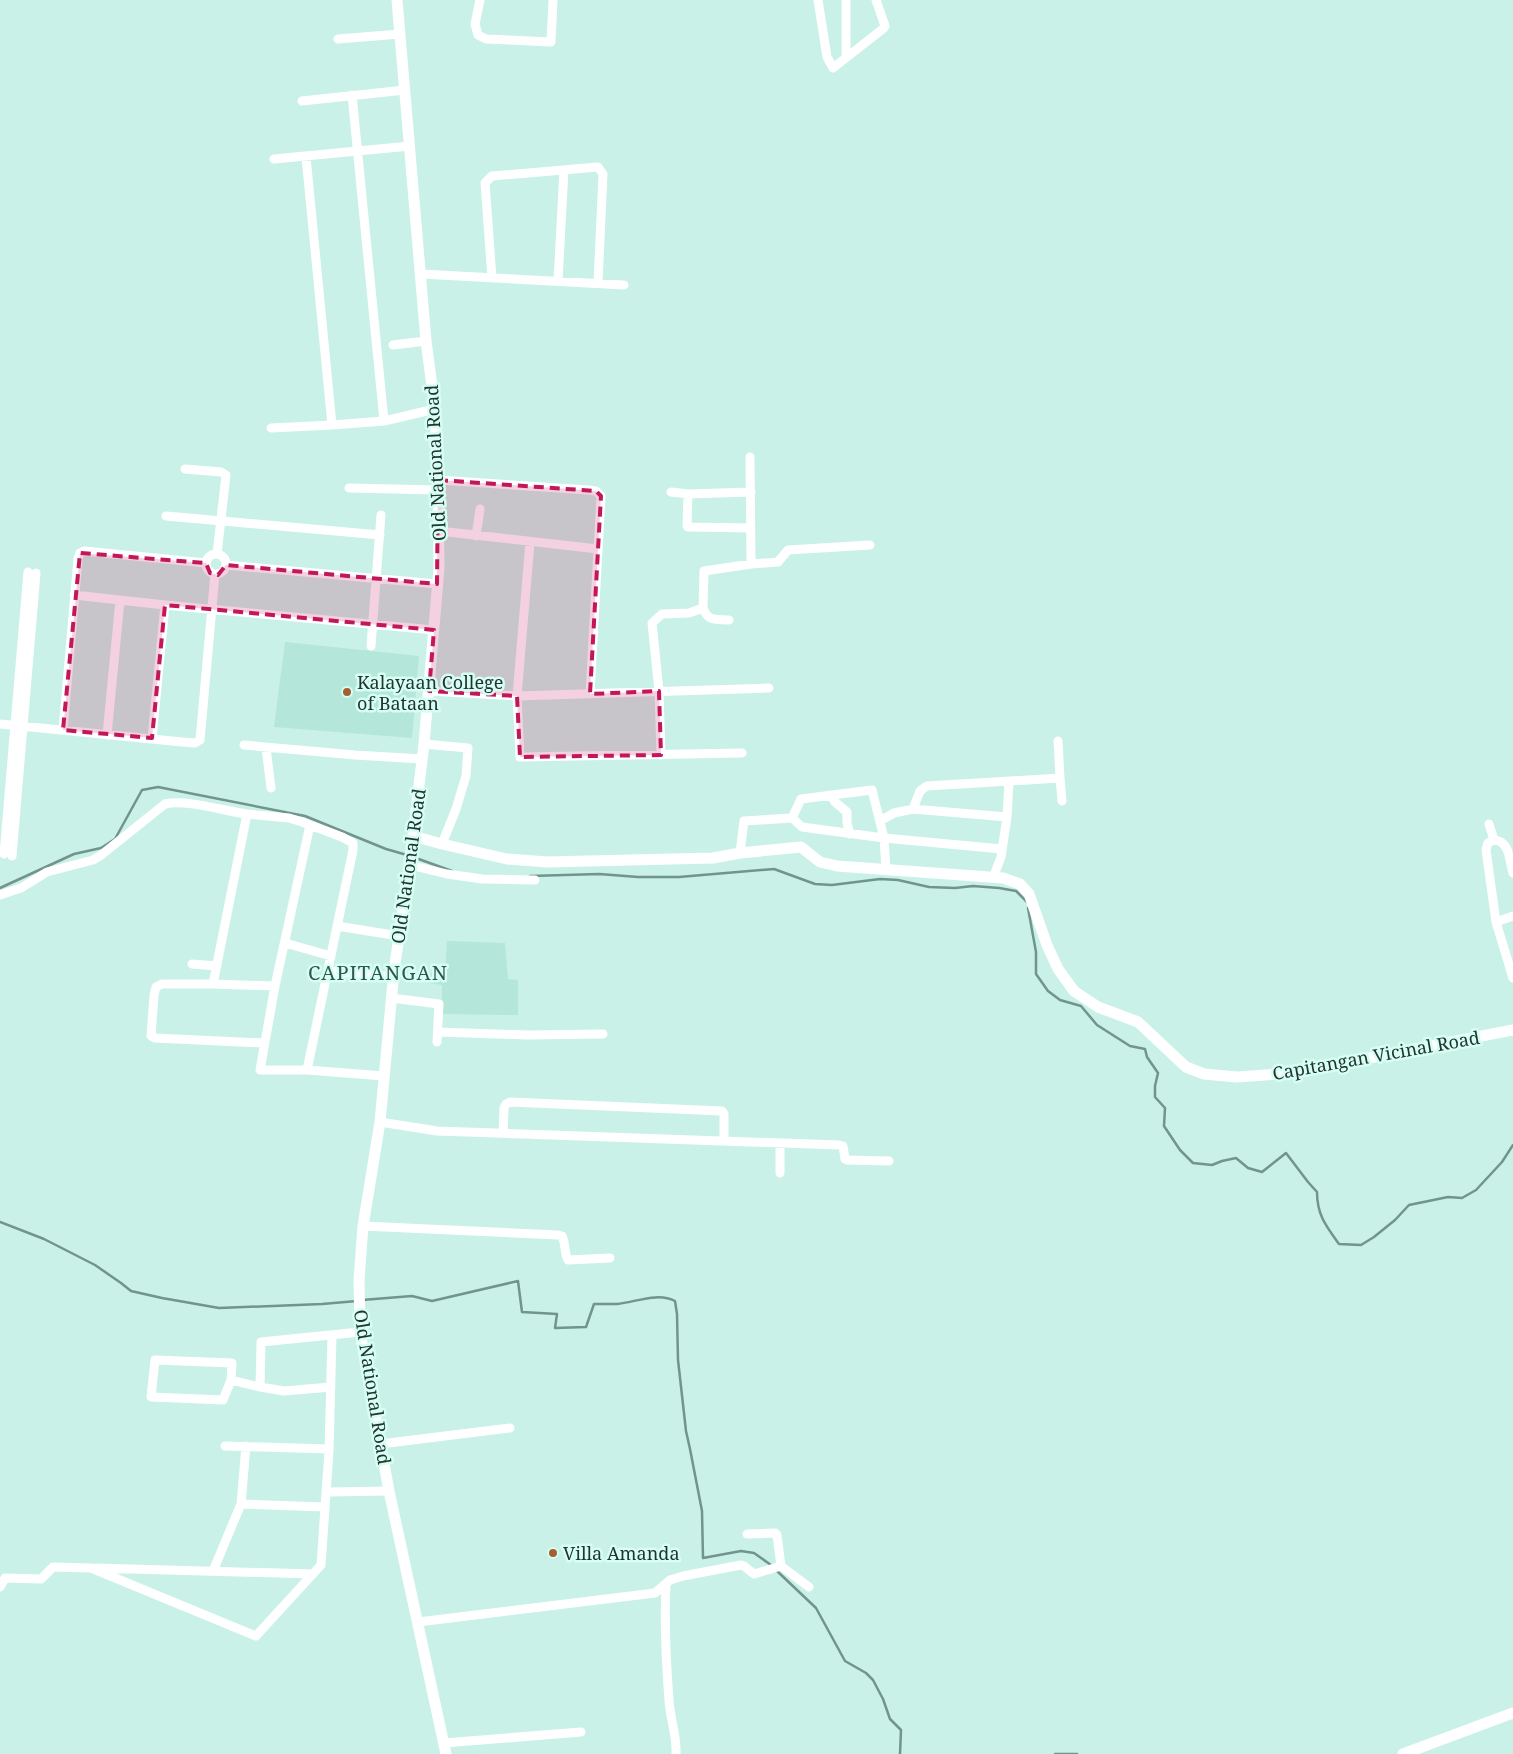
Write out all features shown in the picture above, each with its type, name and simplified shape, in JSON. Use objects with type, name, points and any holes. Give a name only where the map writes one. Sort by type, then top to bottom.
[{"type":"main road","name":"Old National Road","points":[[397,0],[426,341],[435,410],[439,531],[434,630],[424,744],[411,858],[391,998],[380,1122],[363,1226],[358,1280],[360,1332],[380,1444],[445,1748]]},
{"type":"main road","name":"Capitangan Vicinal Road","points":[[413,836],[507,859],[547,862],[703,858],[801,847],[820,862],[837,866],[1003,878],[1020,884],[1029,894],[1047,946],[1058,969],[1074,991],[1098,1007],[1138,1022],[1186,1067],[1204,1074],[1238,1076],[1286,1073],[1513,1030]]},
{"type":"main road","points":[[1403,1754],[1513,1713]]},
{"type":"street","points":[[480,0],[475,24],[478,35],[486,39],[551,42],[553,0]]},
{"type":"street","points":[[818,0],[827,57],[833,68],[885,27],[876,0]]},
{"type":"street","points":[[846,0],[846,57]]},
{"type":"street","points":[[338,39],[400,34]]},
{"type":"street","points":[[302,100],[405,90]]},
{"type":"street","points":[[352,95],[384,421]]},
{"type":"street","points":[[274,159],[410,146]]},
{"type":"street","points":[[306,157],[332,425]]},
{"type":"street","points":[[492,278],[484,183],[492,176],[598,167],[604,174],[598,283]]},
{"type":"street","points":[[558,281],[564,170]]},
{"type":"street","points":[[421,274],[624,285]]},
{"type":"street","points":[[393,345],[426,341]]},
{"type":"street","points":[[271,428],[384,421],[435,410]]},
{"type":"street","points":[[750,457],[751,564]]},
{"type":"street","points":[[185,469],[220,472],[226,475],[217,554]]},
{"type":"street","points":[[349,488],[438,485],[596,492],[601,496],[590,694]]},
{"type":"street","points":[[671,492],[688,494],[750,492]]},
{"type":"street","points":[[688,494],[688,527],[751,528]]},
{"type":"street","points":[[476,536],[480,509]]},
{"type":"street","points":[[371,646],[381,515]]},
{"type":"street","points":[[166,516],[380,536]]},
{"type":"street","points":[[439,531],[598,549]]},
{"type":"street","points":[[530,542],[517,696],[520,757],[742,753]]},
{"type":"street","points":[[729,620],[711,619],[706,616],[703,608],[704,571],[778,562],[788,550],[870,545]]},
{"type":"street","points":[[63,730],[74,595],[80,553],[84,551],[206,562]]},
{"type":"street","points":[[217,554],[223,556],[226,565],[224,571],[215,574],[209,572],[206,562],[211,555],[217,554]]},
{"type":"street","points":[[226,565],[437,584]]},
{"type":"street","points":[[8,855],[32,573]]},
{"type":"street","points":[[0,724],[195,743],[200,740],[215,574]]},
{"type":"street","points":[[74,595],[211,610],[434,630]]},
{"type":"street","points":[[107,735],[120,600]]},
{"type":"street","points":[[152,738],[165,605]]},
{"type":"street","points":[[660,755],[659,692],[652,623],[662,614],[689,613],[703,608]]},
{"type":"street","points":[[429,692],[517,696],[770,688]]},
{"type":"street","points":[[1058,741],[1062,801]]},
{"type":"street","points":[[424,744],[468,748],[466,776],[456,809],[442,844]]},
{"type":"street","points":[[244,745],[422,759]]},
{"type":"street","points":[[266,748],[271,788]]},
{"type":"street","points":[[913,809],[920,791],[927,786],[1060,778]]},
{"type":"street","points":[[993,878],[1001,857],[1007,817],[1009,782]]},
{"type":"street","points":[[792,818],[801,799],[872,790],[884,838],[886,870]]},
{"type":"street","points":[[831,795],[846,812],[850,834]]},
{"type":"street","points":[[0,895],[21,888],[47,872],[93,860],[165,804],[177,802],[191,803],[247,814],[289,818],[342,837],[353,844],[353,850],[307,1070]]},
{"type":"street","points":[[880,821],[894,813],[913,809],[1007,817]]},
{"type":"street","points":[[213,984],[247,814]]},
{"type":"street","points":[[740,853],[744,821],[792,818],[802,827],[884,838],[1002,849]]},
{"type":"street","points":[[1489,824],[1494,840]]},
{"type":"street","points":[[310,825],[275,986],[260,1070],[307,1070],[384,1076]]},
{"type":"street","points":[[1513,873],[1506,846],[1500,840],[1488,843],[1486,850],[1496,922],[1513,978]]},
{"type":"street","points":[[411,858],[447,874],[482,879],[535,880]]},
{"type":"street","points":[[1496,922],[1513,916]]},
{"type":"street","points":[[337,926],[399,936]]},
{"type":"street","points":[[285,942],[331,956]]},
{"type":"street","points":[[192,964],[217,966]]},
{"type":"street","points":[[328,971],[394,978]]},
{"type":"street","points":[[264,1043],[155,1038],[151,1036],[154,995],[156,987],[162,984],[275,986]]},
{"type":"street","points":[[391,998],[440,1004],[437,1042]]},
{"type":"street","points":[[438,1032],[528,1035],[603,1034]]},
{"type":"street","points":[[503,1133],[504,1108],[510,1102],[609,1105],[722,1111],[724,1114],[724,1141]]},
{"type":"street","points":[[380,1122],[436,1131],[839,1145],[843,1146],[845,1159],[847,1160],[889,1161]]},
{"type":"street","points":[[780,1143],[780,1173]]},
{"type":"street","points":[[363,1226],[558,1235],[562,1236],[568,1260],[610,1258]]},
{"type":"street","points":[[260,1387],[261,1342],[360,1332]]},
{"type":"street","points":[[91,1568],[256,1636],[321,1565],[329,1449],[332,1336]]},
{"type":"street","points":[[154,1360],[232,1363],[231,1380],[224,1400],[151,1397],[154,1360]]},
{"type":"street","points":[[231,1380],[284,1391],[330,1387]]},
{"type":"street","points":[[380,1444],[510,1428]]},
{"type":"street","points":[[225,1446],[329,1449]]},
{"type":"street","points":[[213,1571],[241,1504],[246,1446]]},
{"type":"street","points":[[326,1492],[389,1491]]},
{"type":"street","points":[[241,1504],[325,1507]]},
{"type":"street","points":[[747,1534],[775,1533],[777,1535],[781,1566],[809,1587]]},
{"type":"street","points":[[418,1622],[655,1593],[670,1580],[683,1576],[741,1566],[746,1567],[754,1574],[781,1566]]},
{"type":"street","points":[[0,1587],[5,1578],[41,1579],[54,1567],[314,1574]]},
{"type":"street","points":[[666,1584],[664,1628],[669,1703],[676,1741],[676,1754]]},
{"type":"street","points":[[445,1748],[581,1732]]},
{"type":"highlighted area","points":[[438,480],[596,491],[601,496],[590,694],[659,691],[661,755],[520,757],[517,696],[429,691],[434,630],[165,605],[152,738],[63,730],[80,553],[206,563],[210,573],[218,575],[226,565],[437,584]]},
{"type":"shaded area","name":"Kalayaan College of Bataan","points":[[285,642],[419,656],[412,738],[274,727]]},
{"type":"shaded area","points":[[447,941],[505,943],[508,979],[518,980],[518,1015],[442,1014],[442,985],[404,979],[404,971],[445,975]]},
{"type":"waterway","points":[[0,888],[74,854],[101,848],[115,839],[142,790],[158,787],[305,816],[386,849],[407,855]]},
{"type":"waterway","points":[[413,857],[452,871]]},
{"type":"waterway","points":[[530,876],[599,874],[638,877],[679,877],[774,869],[815,884],[832,885],[880,879],[898,880],[929,887],[955,888],[973,886],[999,888],[1016,891],[1027,902]]},
{"type":"waterway","points":[[1028,908],[1036,952],[1036,974],[1048,991],[1060,1000],[1081,1006],[1097,1025],[1130,1046],[1145,1049],[1147,1057],[1158,1073],[1155,1097],[1165,1108],[1164,1126],[1180,1150],[1193,1163],[1212,1165],[1236,1158],[1248,1168],[1262,1172],[1286,1153],[1317,1192],[1317,1200],[1326,1226],[1339,1244],[1361,1245],[1395,1220],[1409,1205],[1448,1197],[1462,1198],[1476,1190],[1502,1162],[1513,1145]]},
{"type":"waterway","points":[[0,1222],[44,1239],[95,1265],[131,1291],[162,1298],[219,1308],[357,1301]]},
{"type":"waterway","points":[[362,1300],[412,1296],[432,1301],[518,1281],[522,1312],[557,1314],[555,1328],[586,1327],[594,1304],[617,1304],[654,1297],[668,1298],[675,1301],[678,1360],[686,1431],[702,1511],[703,1558],[741,1551],[754,1553],[771,1565]]},
{"type":"waterway","points":[[777,1571],[816,1608],[845,1661],[866,1673],[873,1680],[883,1699],[890,1719],[901,1730],[900,1754]]},
{"type":"waterway","points":[[1055,1754],[1077,1754]]},
{"type":"place","name":"Kalayaan College of Bataan","points":[[347,692]]},
{"type":"place","name":"Villa Amanda","points":[[553,1553]]},
{"type":"district","name":"CAPITANGAN","points":[[378,972]]}]
